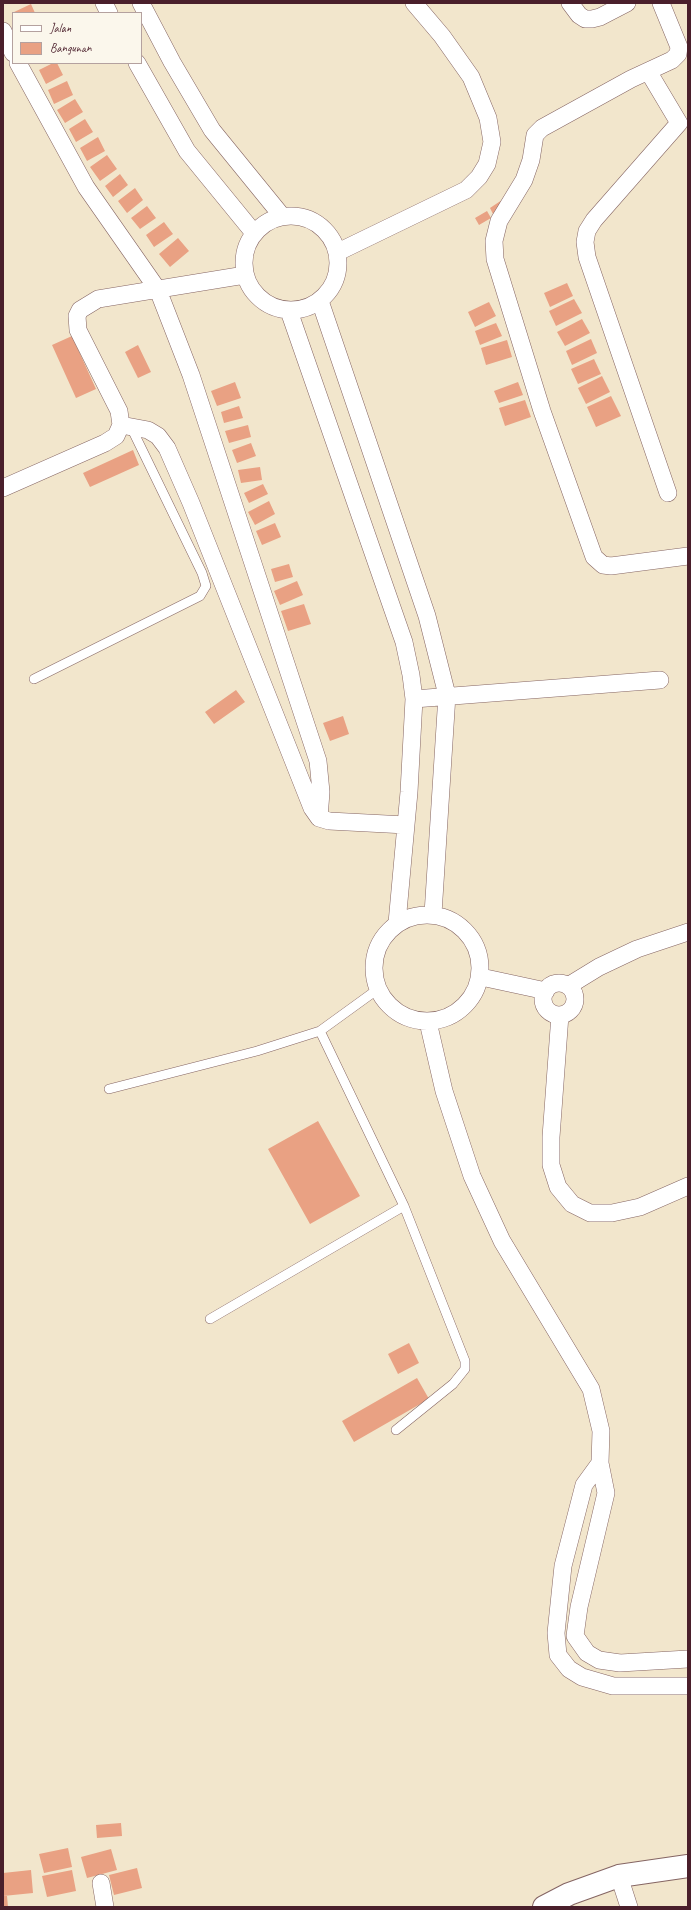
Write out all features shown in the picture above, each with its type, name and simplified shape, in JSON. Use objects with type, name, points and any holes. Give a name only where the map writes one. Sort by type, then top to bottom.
[{"type":"street","points":[[104,3],[108,12]]},
{"type":"street","points":[[141,3],[172,62],[212,130],[282,216]]},
{"type":"street","points":[[338,252],[466,190],[479,178],[487,164],[492,142],[488,118],[471,77],[442,36],[414,3]]},
{"type":"street","points":[[570,3],[579,15],[584,18],[592,19],[600,17],[627,3]]},
{"type":"street","points":[[661,3],[679,47],[678,54],[672,60],[648,71],[542,128],[536,135],[531,160],[524,180],[499,221],[494,241],[494,260],[542,412],[594,558],[602,565],[611,566],[688,556]]},
{"type":"street","points":[[3,31],[12,51]]},
{"type":"street","points":[[19,64],[86,187],[158,290],[191,375],[318,761],[321,792],[319,818]]},
{"type":"street","points":[[138,64],[187,151],[254,233]]},
{"type":"street","points":[[648,71],[683,119],[594,220],[587,231],[585,242],[586,257],[668,493]]},
{"type":"street","points":[[282,216],[300,216],[317,222],[330,235],[338,252],[338,270],[332,287],[320,301],[306,309],[289,311],[270,306],[254,293],[245,275],[244,252],[254,233],[266,222],[282,216]]},
{"type":"street","points":[[125,425],[78,330],[77,316],[80,310],[98,299],[245,275]]},
{"type":"street","points":[[320,301],[427,616],[447,695],[433,914]]},
{"type":"street","points":[[289,311],[404,642],[411,675],[414,698],[406,825],[397,923]]},
{"type":"street","points":[[3,488],[105,443],[116,436],[125,425]]},
{"type":"street","points":[[125,425],[148,430],[158,436],[167,448],[191,503],[312,808],[319,818],[329,821],[406,825]]},
{"type":"street","points":[[414,698],[660,680]]},
{"type":"street","points":[[420,914],[433,914],[460,924],[478,948],[481,977],[472,1000],[453,1017],[428,1022],[407,1018],[390,1007],[378,989],[373,965],[380,941],[397,923],[408,917],[420,914]]},
{"type":"street","points":[[568,986],[599,967],[637,949],[688,932]]},
{"type":"street","points":[[481,977],[546,991]]},
{"type":"street","points":[[560,983],[568,986],[573,991],[575,999],[573,1007],[568,1012],[560,1015],[550,1012],[544,1002],[546,991],[552,985],[560,983]]},
{"type":"street","points":[[560,1015],[551,1137],[551,1166],[558,1187],[572,1204],[590,1213],[612,1213],[640,1207],[688,1186]]},
{"type":"street","points":[[428,1022],[444,1091],[472,1176],[502,1241],[590,1389],[601,1432],[600,1463],[606,1493],[579,1606],[575,1636],[587,1653],[598,1660],[620,1663],[688,1659]]},
{"type":"street","points":[[600,1463],[584,1485],[563,1566],[556,1633],[558,1655],[569,1669],[582,1677],[612,1686],[688,1686]]},
{"type":"street","points":[[556,1633],[575,1636]]},
{"type":"street","points":[[544,1907],[569,1894],[618,1876],[688,1866]]},
{"type":"street","points":[[618,1876],[629,1907]]},
{"type":"street","points":[[101,1883],[105,1907]]},
{"type":"lane","points":[[34,679],[200,596],[206,586],[202,573],[125,425]]},
{"type":"lane","points":[[109,1089],[257,1051],[320,1031],[378,989]]},
{"type":"lane","points":[[320,1031],[404,1206],[465,1361],[465,1369],[453,1384],[396,1430]]},
{"type":"lane","points":[[210,1319],[404,1206]]},
{"type":"building","points":[[31,4],[35,12],[14,12]]},
{"type":"building","points":[[51,64],[58,64],[63,75],[46,84],[39,70]]},
{"type":"building","points":[[67,81],[73,95],[54,104],[48,90]]},
{"type":"building","points":[[75,99],[83,112],[65,123],[57,110]]},
{"type":"building","points":[[85,119],[93,132],[76,142],[69,129]]},
{"type":"building","points":[[98,137],[105,151],[87,161],[80,148]]},
{"type":"building","points":[[107,155],[117,169],[100,181],[90,167]]},
{"type":"building","points":[[120,174],[128,185],[113,197],[105,186]]},
{"type":"building","points":[[135,188],[143,200],[127,213],[118,201]]},
{"type":"building","points":[[502,200],[494,216],[490,208]]},
{"type":"building","points":[[147,206],[156,218],[140,229],[131,218]]},
{"type":"building","points":[[487,211],[491,218],[479,225],[475,218]]},
{"type":"building","points":[[164,222],[173,234],[154,247],[146,235]]},
{"type":"building","points":[[178,238],[189,251],[170,267],[159,254]]},
{"type":"building","points":[[567,283],[573,296],[550,307],[544,293]]},
{"type":"building","points":[[574,299],[582,313],[556,326],[549,311]]},
{"type":"building","points":[[489,302],[496,316],[475,327],[468,312]]},
{"type":"building","points":[[582,319],[590,333],[565,346],[557,332]]},
{"type":"building","points":[[496,323],[502,336],[480,345],[475,331]]},
{"type":"building","points":[[72,336],[96,389],[76,398],[52,345]]},
{"type":"building","points":[[591,339],[597,353],[572,365],[566,351]]},
{"type":"building","points":[[507,340],[512,357],[486,365],[481,348]]},
{"type":"building","points":[[138,345],[151,372],[138,378],[125,352]]},
{"type":"building","points":[[594,359],[601,374],[578,384],[571,369]]},
{"type":"building","points":[[602,376],[610,392],[586,404],[578,388]]},
{"type":"building","points":[[235,382],[241,398],[217,406],[211,391]]},
{"type":"building","points":[[518,382],[523,395],[499,403],[494,391]]},
{"type":"building","points":[[611,396],[621,416],[596,427],[587,407]]},
{"type":"building","points":[[525,400],[531,417],[505,426],[499,408]]},
{"type":"building","points":[[239,406],[243,418],[224,423],[221,412]]},
{"type":"building","points":[[248,425],[251,437],[229,443],[225,431]]},
{"type":"building","points":[[251,443],[256,456],[237,463],[232,450]]},
{"type":"building","points":[[133,450],[139,465],[90,487],[83,473]]},
{"type":"building","points":[[260,467],[262,480],[241,483],[238,470]]},
{"type":"building","points":[[263,484],[268,494],[249,503],[244,493]]},
{"type":"building","points":[[269,501],[275,514],[255,525],[248,512]]},
{"type":"building","points":[[275,523],[281,537],[262,545],[256,531]]},
{"type":"building","points":[[289,564],[293,577],[275,582],[271,569]]},
{"type":"building","points":[[297,581],[303,595],[280,605],[274,591]]},
{"type":"building","points":[[304,604],[311,624],[288,631],[281,611]]},
{"type":"building","points":[[236,690],[245,702],[214,724],[205,712]]},
{"type":"building","points":[[343,716],[349,734],[330,741],[323,723]]},
{"type":"building","points":[[318,1121],[360,1196],[310,1224],[268,1149]]},
{"type":"building","points":[[409,1343],[419,1363],[398,1374],[388,1354]]},
{"type":"building","points":[[417,1378],[429,1399],[354,1442],[342,1421]]},
{"type":"building","points":[[121,1823],[122,1836],[97,1838],[96,1825]]},
{"type":"building","points":[[68,1848],[72,1867],[44,1873],[39,1854]]},
{"type":"building","points":[[111,1849],[117,1870],[87,1878],[81,1857]]},
{"type":"building","points":[[137,1868],[142,1888],[114,1895],[109,1875]]},
{"type":"building","points":[[31,1870],[33,1893],[3,1896],[3,1873]]},
{"type":"building","points":[[72,1870],[76,1891],[47,1897],[42,1876]]},
{"type":"building","points":[[3,1896],[7,1896],[8,1907],[3,1907]]}]
